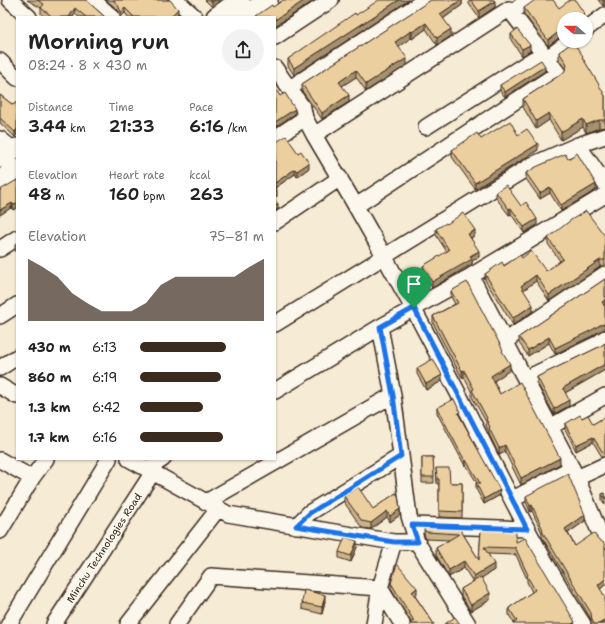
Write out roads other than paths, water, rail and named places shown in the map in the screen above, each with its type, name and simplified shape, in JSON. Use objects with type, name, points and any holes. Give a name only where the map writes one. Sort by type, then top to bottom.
[{"type":"main road","points":[[217,16],[240,0]]},
{"type":"main road","points":[[244,16],[268,0]]},
{"type":"main road","points":[[0,180],[16,170]]},
{"type":"street","points":[[10,0],[28,16]]},
{"type":"street","points":[[93,0],[111,16]]},
{"type":"street","points":[[176,0],[194,16]]},
{"type":"street","points":[[276,37],[331,0]]},
{"type":"street","points":[[290,88],[425,0]]},
{"type":"street","points":[[512,12],[529,0]]},
{"type":"street","points":[[314,135],[509,9],[558,73],[356,206]]},
{"type":"street","points":[[593,24],[605,15]]},
{"type":"street","points":[[426,127],[558,48]]},
{"type":"street","points":[[0,61],[16,77]]},
{"type":"street","points":[[276,69],[303,108],[305,118],[314,135],[414,308],[527,529],[569,603],[583,624]]},
{"type":"street","points":[[276,137],[305,118]]},
{"type":"street","points":[[276,323],[520,172],[552,155],[605,136]]},
{"type":"street","points":[[578,145],[605,184]]},
{"type":"street","points":[[276,221],[340,178]]},
{"type":"street","points":[[276,390],[380,327],[471,276],[605,195]]},
{"type":"street","points":[[0,249],[16,239]]},
{"type":"street","points":[[505,341],[605,274]]},
{"type":"street","points":[[471,276],[575,473],[599,531],[605,540]]},
{"type":"street","points":[[0,316],[16,306]]},
{"type":"street","points":[[380,327],[393,395],[409,516],[418,542],[468,624]]},
{"type":"street","points":[[525,379],[597,344],[605,338]]},
{"type":"street","points":[[0,368],[16,358]]},
{"type":"street","points":[[0,386],[16,395]]},
{"type":"street","points":[[128,624],[212,506],[393,395]]},
{"type":"street","points":[[550,427],[605,396]]},
{"type":"street","points":[[296,526],[310,513],[401,456]]},
{"type":"street","points":[[0,460],[32,478]]},
{"type":"street","points":[[0,530],[32,478],[45,460]]},
{"type":"street","points":[[8,624],[108,460]]},
{"type":"street","points":[[132,460],[228,514],[394,542],[418,542]]},
{"type":"street","points":[[150,471],[162,460]]},
{"type":"street","points":[[512,499],[575,473],[605,465]]},
{"type":"street","name":"Minchu Technologies Road","points":[[54,624],[150,471]]},
{"type":"street","points":[[412,525],[527,529]]},
{"type":"street","points":[[374,624],[380,588],[394,542]]},
{"type":"street","points":[[177,624],[212,576],[380,588]]},
{"type":"street","points":[[380,588],[402,624]]}]
